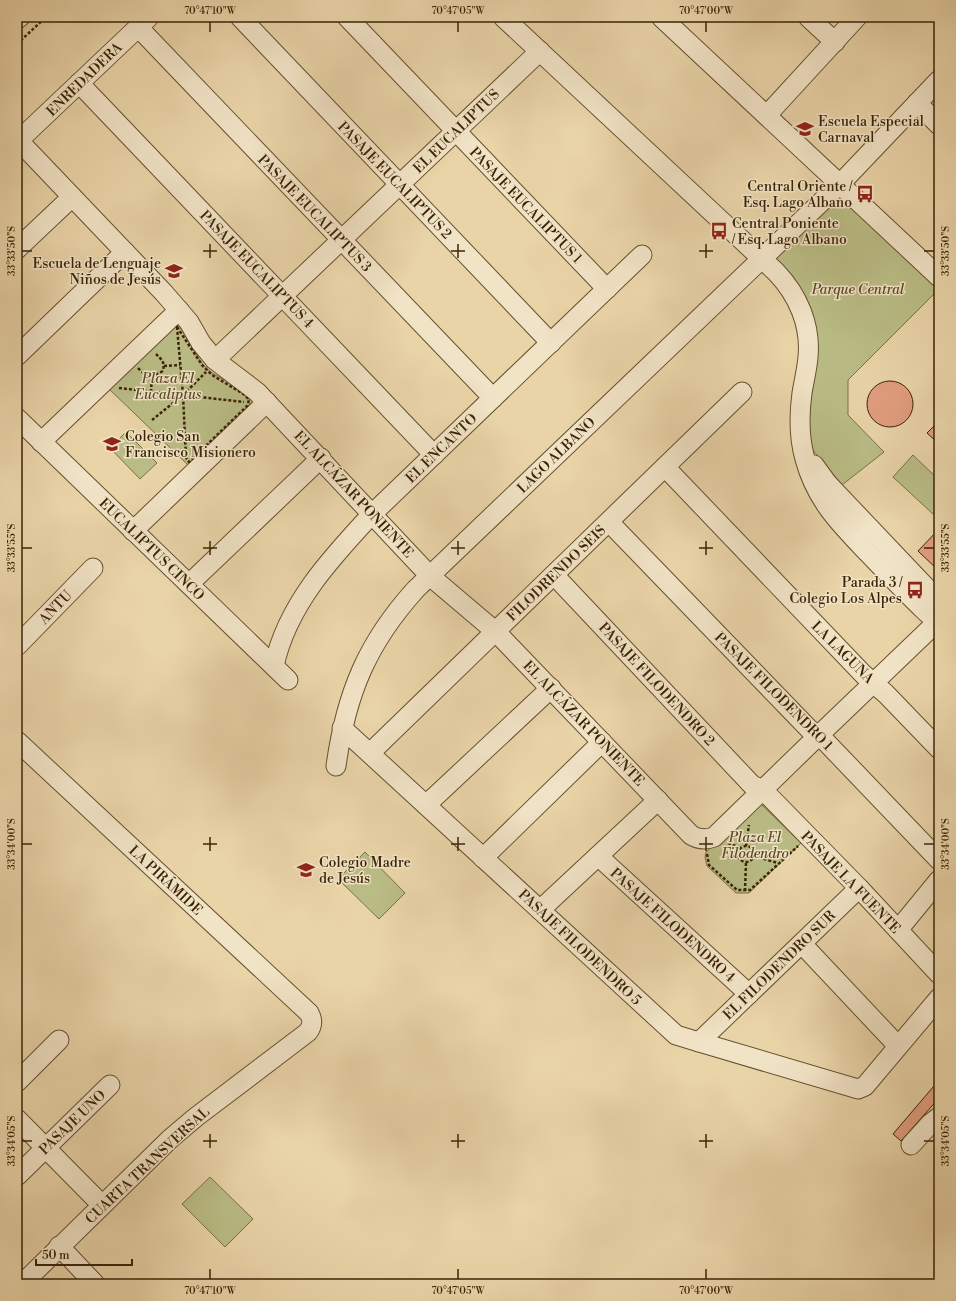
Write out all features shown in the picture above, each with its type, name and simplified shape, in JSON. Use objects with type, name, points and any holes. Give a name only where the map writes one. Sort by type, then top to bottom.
[{"type":"street","points":[[17,20],[20,17]]},
{"type":"street","name":"PASAJE EUCALIPTUS 2","points":[[240,17],[551,343]]},
{"type":"street","name":"PASAJE EUCALIPTUS 1","points":[[346,17],[607,289]]},
{"type":"street","points":[[504,17],[784,281],[794,295],[802,312],[807,331],[808,357],[800,408],[801,441],[805,459],[814,485],[831,512],[894,580],[938,622],[714,837],[707,839],[705,847]]},
{"type":"street","points":[[662,17],[939,277]]},
{"type":"street","points":[[808,17],[834,42]]},
{"type":"street","points":[[767,115],[857,17]]},
{"type":"street","name":"ENREDADERA","points":[[18,141],[143,22]]},
{"type":"street","name":"PASAJE EUCALIPTUS 3","points":[[143,22],[341,240],[493,398]]},
{"type":"street","name":"EL EUCALIPTUS","points":[[212,365],[540,51]]},
{"type":"street","name":"LAGO ALBANO","points":[[336,766],[346,710],[358,675],[377,640],[402,605],[430,576],[840,184],[939,80]]},
{"type":"street","name":"PASAJE EUCALIPTUS 4","points":[[79,83],[434,455]]},
{"type":"street","points":[[918,103],[939,125]]},
{"type":"street","name":"EL ALCÁZAR PONIENTE","points":[[18,141],[125,252],[178,319],[189,322],[212,365],[258,392],[430,576],[496,632],[691,835],[705,847]]},
{"type":"street","points":[[17,249],[72,197]]},
{"type":"street","points":[[17,356],[125,252]]},
{"type":"street","name":"EL ENCANTO","points":[[274,666],[276,656],[286,630],[302,598],[335,555],[372,514],[642,255]]},
{"type":"street","points":[[41,442],[178,319]]},
{"type":"street","name":"FILODRENDO SEIS","points":[[370,754],[742,392]]},
{"type":"street","points":[[133,531],[267,402]]},
{"type":"street","name":"EUCALIPTUS CINCO","points":[[17,418],[288,680]]},
{"type":"street","points":[[801,441],[812,462],[827,483],[939,601]]},
{"type":"street","points":[[189,584],[321,458]]},
{"type":"street","name":"LA LAGUNA","points":[[665,467],[858,668],[886,694],[939,749]]},
{"type":"street","name":"PASAJE FILODENDRO 1","points":[[609,522],[809,729],[826,742],[939,860]]},
{"type":"street","name":"ANTU","points":[[17,646],[93,568]]},
{"type":"street","name":"PASAJE FILODENDRO 2","points":[[554,575],[752,785],[763,790]]},
{"type":"street","points":[[426,805],[550,688]]},
{"type":"street","name":"PASAJE FILODENDRO 5","points":[[342,728],[670,1030],[684,1038],[855,1089],[861,1089],[865,1086],[898,1046]]},
{"type":"street","name":"LA PIRÁMIDE","points":[[17,741],[309,1013],[312,1022]]},
{"type":"street","points":[[483,858],[602,742]]},
{"type":"street","name":"PASAJE LA FUENTE","points":[[763,790],[859,888],[939,974]]},
{"type":"street","points":[[540,910],[658,800]]},
{"type":"street","name":"PASAJE FILODENDRO 4","points":[[598,856],[749,994]]},
{"type":"street","points":[[898,930],[939,880]]},
{"type":"street","name":"EL FILODENDRO SUR","points":[[699,1042],[859,888]]},
{"type":"street","points":[[802,944],[898,1046],[939,998]]},
{"type":"street","name":"CUARTA TRANSVERSAL","points":[[22,1284],[183,1127],[308,1032],[312,1022]]},
{"type":"street","points":[[17,1082],[59,1040]]},
{"type":"street","name":"PASAJE UNO","points":[[17,1176],[110,1085]]},
{"type":"street","points":[[911,1145],[930,1124],[939,1118]]},
{"type":"street","points":[[17,1119],[102,1206]]},
{"type":"street","points":[[60,1246],[95,1284]]},
{"type":"path","points":[[17,44],[46,17]]},
{"type":"path","points":[[170,330],[178,319]]},
{"type":"path","points":[[178,319],[186,458],[189,462],[247,406],[249,400],[246,396],[212,375],[212,365]]},
{"type":"path","points":[[178,319],[202,365],[212,365]]},
{"type":"path","points":[[134,363],[146,375],[152,376],[163,371],[164,366],[162,359],[154,352]]},
{"type":"path","points":[[164,366],[180,365]]},
{"type":"path","points":[[152,420],[183,396],[212,365]]},
{"type":"path","points":[[151,392],[152,376]]},
{"type":"path","points":[[118,388],[248,402]]},
{"type":"path","points":[[746,846],[749,822]]},
{"type":"path","points":[[705,847],[709,865],[737,890],[746,891],[750,890],[808,836]]},
{"type":"path","points":[[723,841],[741,848]]},
{"type":"path","points":[[746,862],[739,858],[738,853],[741,848],[746,846],[753,849],[754,856]]},
{"type":"path","points":[[754,856],[778,863]]},
{"type":"path","points":[[746,862],[751,860],[754,856]]},
{"type":"path","points":[[746,862],[746,891]]},
{"type":"green space","name":"Parque Central","points":[[841,196],[939,287],[939,289],[848,380],[848,415],[884,452],[842,485],[807,443],[807,413],[816,333],[769,260]]},
{"type":"green space","name":"Plaza El Eucaliptus","points":[[177,325],[180,327],[202,363],[211,372],[246,394],[250,404],[246,410],[188,465],[106,386]]},
{"type":"green space","points":[[126,432],[157,463],[140,479],[110,448]]},
{"type":"green space","points":[[913,455],[939,480],[939,507],[933,514],[893,477]]},
{"type":"green space","name":"Plaza El Filodendro","points":[[759,803],[801,843],[749,893],[736,893],[707,866],[705,857],[706,852],[753,806]]},
{"type":"green space","points":[[365,852],[405,893],[379,919],[338,879]]},
{"type":"green space","points":[[210,1177],[253,1219],[225,1247],[182,1204]]},
{"type":"building","points":[[885,381],[895,381],[903,385],[909,391],[913,399],[913,409],[909,417],[903,423],[895,427],[885,427],[877,423],[871,417],[867,409],[867,399],[871,391],[877,385]]},
{"type":"building","points":[[939,421],[939,444],[927,433]]},
{"type":"building","points":[[939,529],[939,571],[918,551]]},
{"type":"building","points":[[939,1080],[939,1098],[901,1141],[893,1134]]},
{"type":"place","name":"Escuela Especial Carnaval","points":[[805,129]]},
{"type":"place","name":"Central Oriente / Esq. Lago Albano","points":[[865,194]]},
{"type":"place","name":"Central Poniente / Esq. Lago Albano","points":[[719,231]]},
{"type":"place","name":"Escuela de Lenguaje Niños de Jesús","points":[[174,271]]},
{"type":"place","name":"Colegio San Francisco Misionero","points":[[112,444]]},
{"type":"place","name":"Parada 3 / Colegio Los Alpes","points":[[915,590]]},
{"type":"place","name":"Colegio Madre de Jesús","points":[[306,870]]}]
